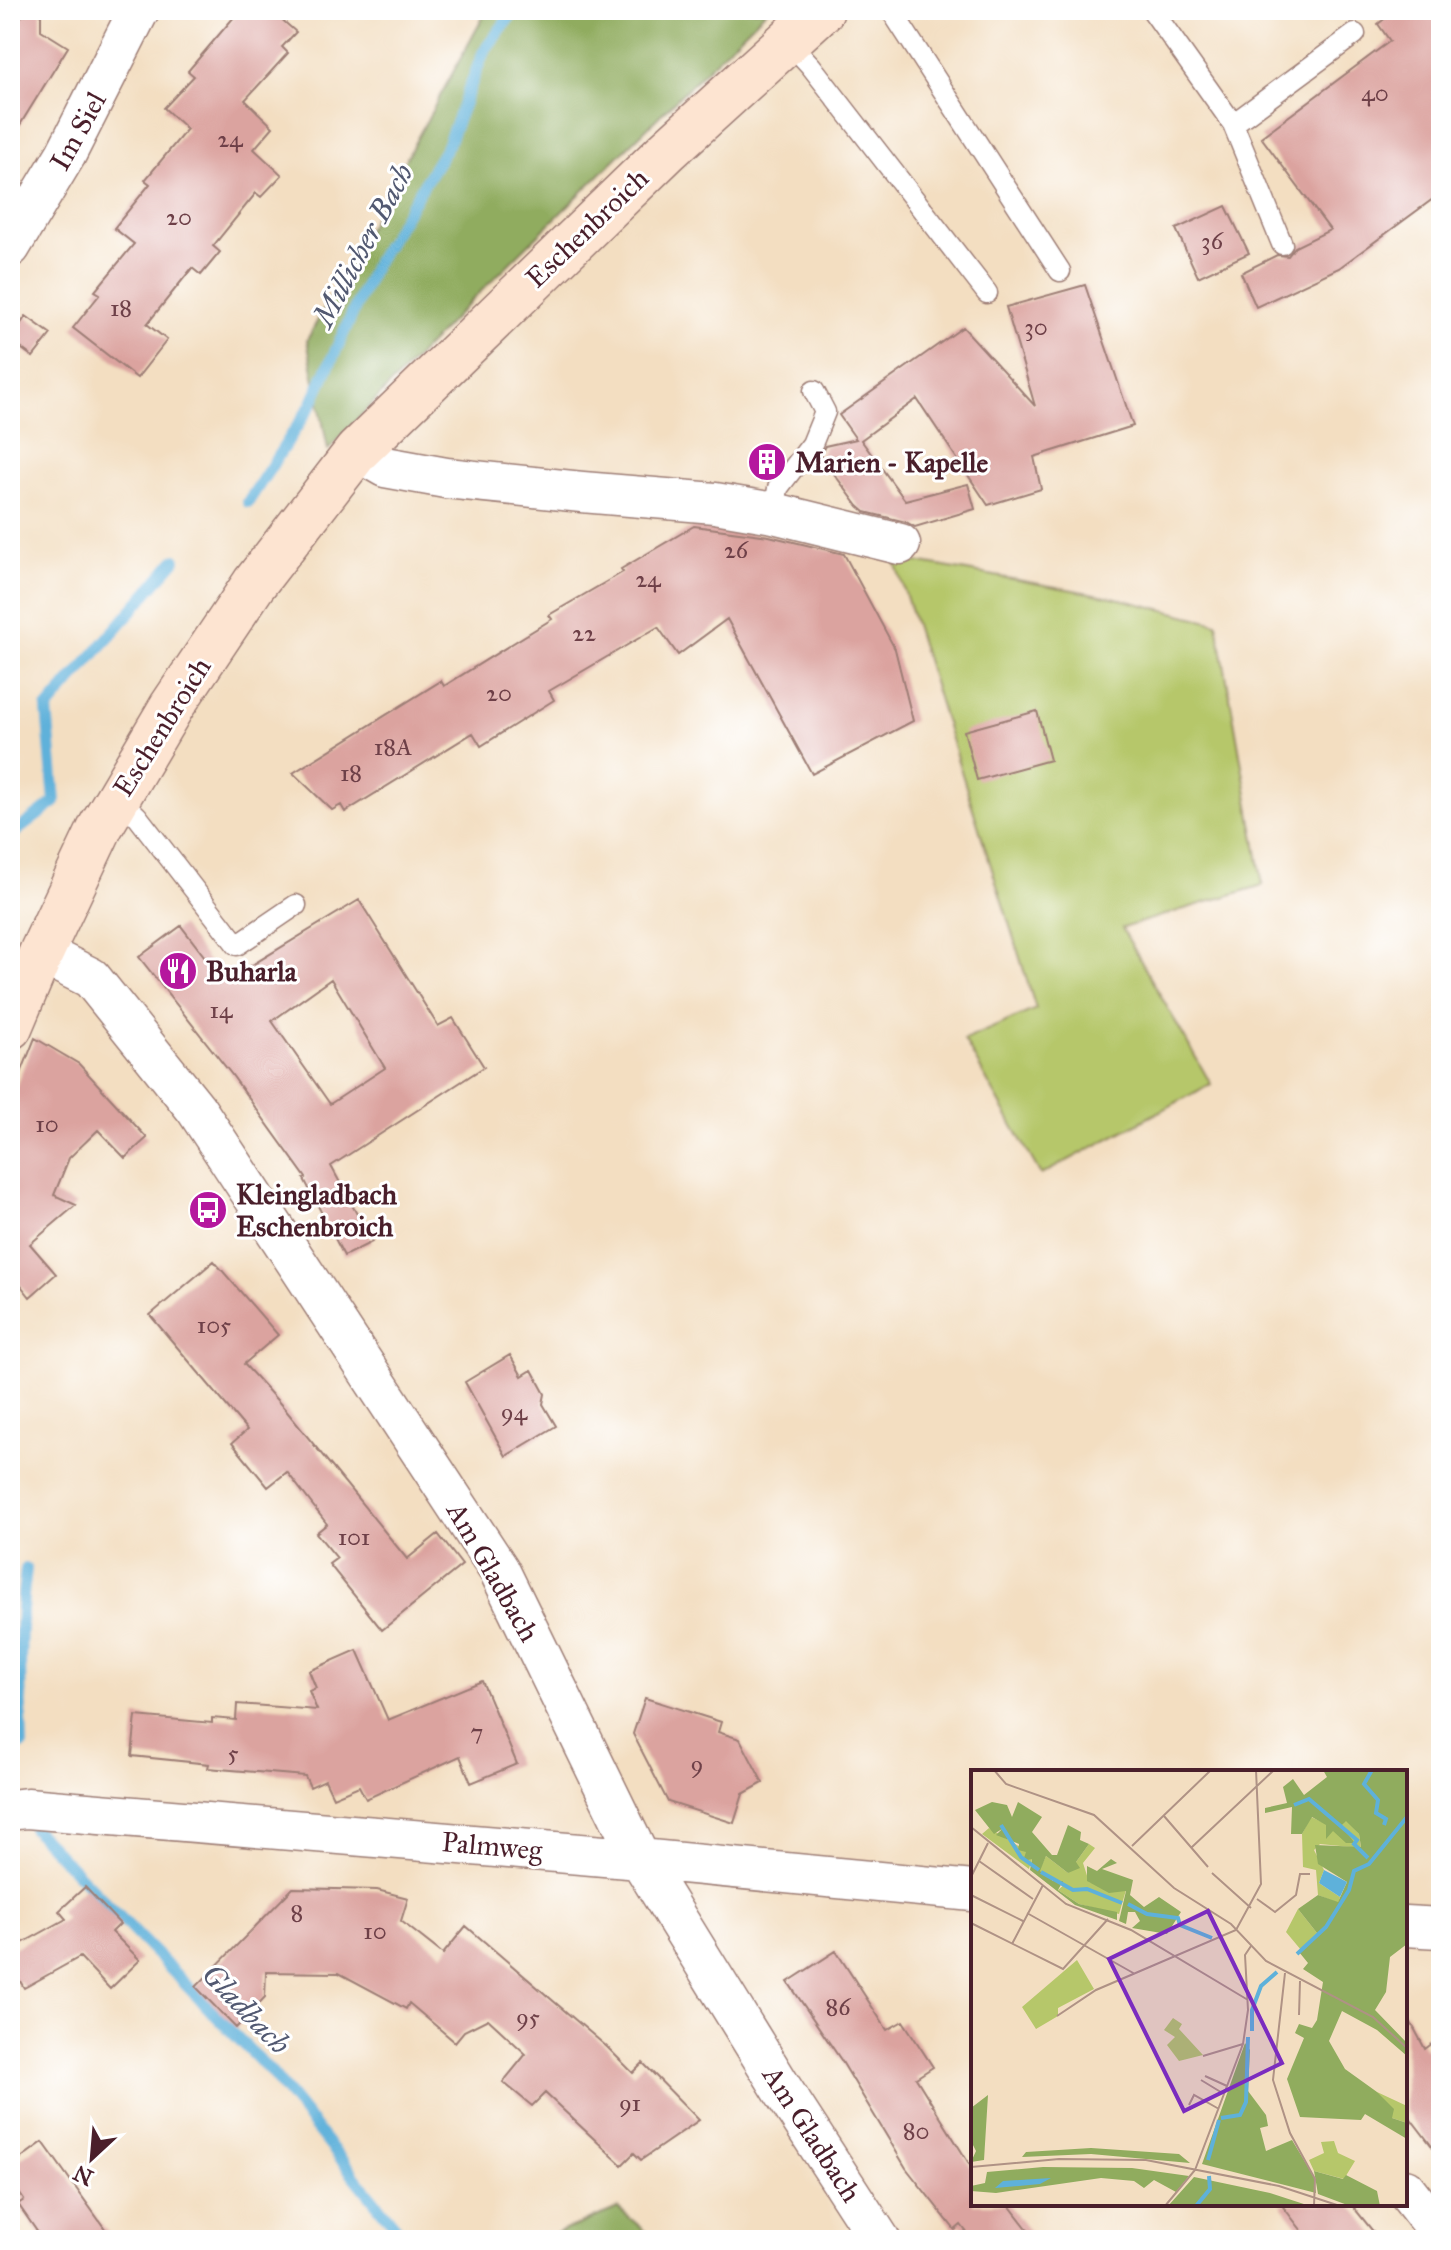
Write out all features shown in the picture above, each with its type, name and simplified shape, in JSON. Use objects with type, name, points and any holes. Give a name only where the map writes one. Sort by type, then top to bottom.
[{"type":"street","name":"Im Siel","points":[[10,247],[66,154],[139,10]]},
{"type":"street","name":"Eschenbroich","points":[[10,1027],[101,826],[172,706],[246,595],[357,451],[668,150],[822,10]]},
{"type":"street","points":[[357,451],[385,467],[446,478],[715,503],[774,513],[900,544]]},
{"type":"street","name":"Am Gladbach","points":[[41,953],[91,978],[196,1109],[499,1570],[640,1859],[782,2089],[880,2240]]},
{"type":"street","name":"Palmweg","points":[[10,1810],[27,1808],[640,1859],[971,1891]]},
{"type":"street","points":[[1407,1926],[1441,1928]]},
{"type":"street","points":[[1407,2192],[1441,2235]]},
{"type":"lane","points":[[891,10],[1060,271]]},
{"type":"lane","points":[[1152,10],[1233,124],[1282,244]]},
{"type":"lane","points":[[1233,124],[1355,34]]},
{"type":"lane","points":[[788,41],[811,66],[987,293]]},
{"type":"lane","points":[[774,513],[778,488],[812,444],[825,412],[814,391]]},
{"type":"lane","points":[[118,798],[137,816],[237,945],[296,905]]},
{"type":"green space","points":[[487,10],[767,10],[459,313],[328,450],[307,340]]},
{"type":"green space","points":[[894,558],[1112,597],[1217,623],[1263,885],[1122,928],[1211,1084],[1041,1175],[964,1040],[1036,1009]]},
{"type":"green space","points":[[618,2208],[656,2240],[541,2240]]},
{"type":"building","points":[[33,10],[41,10],[41,30],[68,47],[10,141],[10,23]]},
{"type":"building","points":[[240,10],[271,10],[296,32],[282,47],[288,53],[245,100],[273,127],[254,149],[282,175],[261,197],[256,193],[213,246],[220,252],[201,275],[192,268],[147,324],[167,340],[137,378],[73,328],[100,294],[95,291],[134,244],[114,228],[150,184],[145,180],[187,129],[164,108],[194,76],[188,71]]},
{"type":"building","points":[[1396,10],[1441,10],[1441,193],[1339,268],[1256,307],[1241,273],[1277,255],[1288,256],[1295,247],[1330,230],[1261,137],[1390,41],[1378,24]]},
{"type":"building","points":[[1226,206],[1249,253],[1198,277],[1176,229]]},
{"type":"building","points":[[1085,285],[1133,426],[1034,457],[1041,489],[988,505],[917,399],[861,440],[905,500],[968,484],[975,509],[915,527],[865,512],[858,506],[820,455],[825,446],[856,439],[839,415],[963,327],[1035,406],[1006,307]]},
{"type":"building","points":[[26,316],[51,334],[33,357],[10,340]]},
{"type":"building","points":[[694,526],[769,536],[844,554],[895,649],[913,721],[812,774],[727,619],[678,655],[658,627],[549,691],[554,700],[481,746],[473,733],[345,812],[341,805],[332,810],[293,773],[441,681],[444,686],[552,619],[549,615]]},
{"type":"building","points":[[1037,711],[1050,760],[977,780],[964,731]]},
{"type":"building","points":[[359,900],[438,1026],[453,1018],[484,1067],[331,1166],[372,1242],[344,1256],[306,1178],[232,1075],[139,957],[181,926],[224,982]],"holes":[[[331,979],[385,1068],[330,1104],[272,1021]]]},
{"type":"building","points":[[35,1038],[79,1064],[147,1138],[125,1158],[98,1130],[69,1158],[54,1195],[76,1205],[30,1244],[56,1274],[30,1297],[10,1272],[10,1101]]},
{"type":"building","points":[[214,1261],[278,1335],[244,1364],[284,1408],[407,1559],[438,1534],[462,1565],[382,1630],[329,1564],[337,1558],[316,1533],[327,1524],[287,1472],[268,1487],[232,1443],[247,1430],[150,1315]]},
{"type":"building","points":[[510,1355],[522,1376],[532,1370],[545,1394],[543,1404],[556,1426],[506,1456],[465,1382]]},
{"type":"building","points":[[357,1650],[388,1720],[482,1681],[517,1764],[471,1783],[460,1756],[366,1799],[359,1786],[333,1797],[325,1780],[310,1787],[305,1776],[208,1768],[209,1764],[132,1756],[136,1716],[212,1723],[212,1718],[236,1720],[237,1704],[317,1710],[309,1691],[316,1688],[309,1671]]},
{"type":"building","points":[[645,1698],[721,1722],[718,1732],[740,1739],[763,1783],[743,1794],[734,1823],[668,1802],[633,1734]]},
{"type":"building","points":[[85,1887],[120,1924],[112,1932],[140,1960],[110,1989],[80,1957],[24,1988],[20,1981],[10,1986],[10,1950],[66,1919],[59,1911]]},
{"type":"building","points":[[293,1888],[377,1890],[408,1898],[401,1921],[443,1954],[466,1926],[633,2073],[643,2063],[699,2120],[641,2160],[634,2153],[622,2165],[545,2093],[532,2106],[503,2082],[526,2054],[488,2019],[464,2031],[455,2042],[409,2003],[406,2009],[339,1973],[266,1972],[265,1997],[236,2028],[196,1987]]},
{"type":"building","points":[[836,1951],[887,2030],[903,2021],[933,2067],[916,2078],[971,2167],[971,2206],[1010,2206],[1036,2240],[973,2240],[961,2225],[955,2230],[906,2168],[841,2060],[788,1982]]},
{"type":"building","points":[[1407,2015],[1425,2049],[1441,2037],[1441,2158],[1407,2114]]},
{"type":"building","points":[[43,2142],[113,2240],[43,2240],[18,2204],[24,2200],[10,2180],[10,2166]]},
{"type":"building","points":[[1283,2206],[1353,2206],[1380,2240],[1309,2240]]},
{"type":"waterway","name":"Millicher Bach","points":[[248,502],[311,405],[374,266],[447,146],[484,51],[515,10]]},
{"type":"waterway","name":"Millicher Bach","points":[[10,836],[55,802],[47,709],[175,560]]},
{"type":"waterway","name":"Gladbach","points":[[22,1744],[20,1678],[26,1569]]},
{"type":"waterway","name":"Gladbach","points":[[33,1828],[269,2070],[406,2240]]},
{"type":"place","name":"Marien - Kapelle","points":[[767,462]]},
{"type":"place","name":"Buharla","points":[[178,971]]},
{"type":"place","name":"Kleingladbach Eschenbroich","points":[[208,1210]]}]
